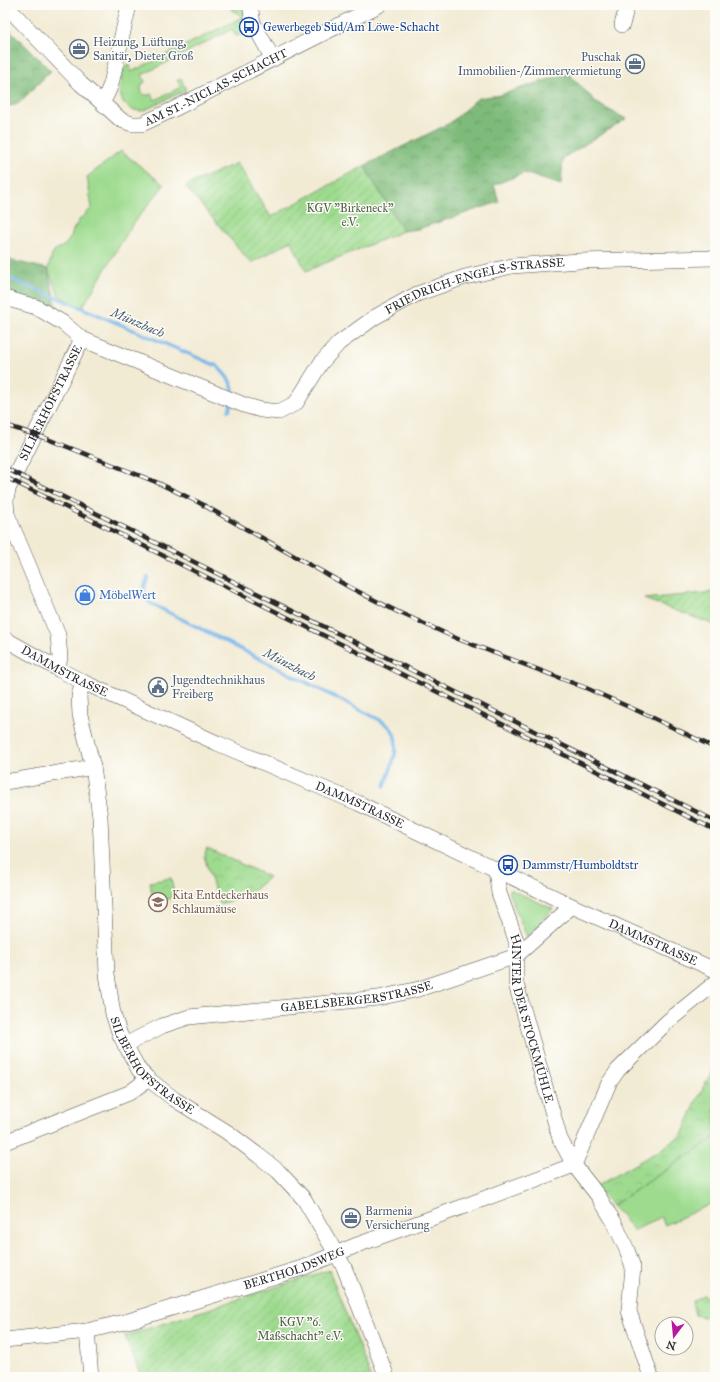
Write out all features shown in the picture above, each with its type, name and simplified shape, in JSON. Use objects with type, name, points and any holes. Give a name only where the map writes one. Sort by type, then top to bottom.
[{"type":"street","points":[[102,102],[111,84],[129,5]]},
{"type":"street","points":[[250,5],[253,23],[273,59]]},
{"type":"street","name":"AM ST.-NICLAS-SCHACHT","points":[[14,14],[81,84],[121,120],[132,124],[142,124],[157,118],[379,5]]},
{"type":"street","points":[[622,24],[627,5]]},
{"type":"street","name":"FRIEDRICH-ENGELS-STRASSE","points":[[279,412],[296,403],[321,363],[339,343],[375,317],[417,294],[458,279],[512,266],[565,262],[715,258]]},
{"type":"street","name":"SILBERHOFSTRASSE","points":[[5,298],[36,307],[63,323],[82,339],[244,404],[261,410],[279,412]]},
{"type":"street","name":"SILBERHOFSTRASSE","points":[[58,669],[60,657],[58,635],[15,536],[7,514],[6,501],[8,489],[82,339]]},
{"type":"street","name":"DAMMSTRASSE","points":[[5,639],[83,682],[217,743],[358,803],[572,906],[715,970]]},
{"type":"street","name":"SILBERHOFSTRASSE","points":[[83,682],[79,696],[80,715],[93,767],[100,817],[107,974],[113,1014],[120,1035],[139,1070],[147,1078],[174,1099],[227,1132],[278,1171],[304,1199],[344,1267],[387,1377]]},
{"type":"street","points":[[5,782],[93,767]]},
{"type":"street","name":"HINTER DER STOCKMÜHLE","points":[[496,870],[499,893],[516,940],[516,984],[560,1139],[574,1165],[599,1196],[614,1222],[627,1250],[633,1267],[629,1311],[651,1377]]},
{"type":"street","name":"GABELSBERGERSTRASSE","points":[[125,1045],[162,1026],[189,1017],[378,998],[419,989],[516,956],[572,906]]},
{"type":"street","points":[[574,1165],[609,1083],[618,1070],[667,1022],[715,983]]},
{"type":"street","points":[[5,1142],[129,1093],[136,1089],[147,1078]]},
{"type":"street","name":"BERTHOLDSWEG","points":[[5,1340],[87,1331],[132,1320],[302,1268],[336,1253],[574,1165]]},
{"type":"street","points":[[87,1331],[91,1377]]},
{"type":"green space","points":[[243,5],[246,18],[241,21],[244,29],[242,30],[243,34],[236,36],[232,29],[142,75],[145,82],[141,87],[142,93],[146,95],[152,94],[155,100],[181,87],[177,80],[181,78],[186,90],[143,111],[132,110],[123,102],[119,91],[124,66],[130,64],[131,72],[243,17],[230,8]]},
{"type":"green space","points":[[5,25],[51,71],[18,104],[5,107]]},
{"type":"green space","points":[[568,73],[598,104],[626,119],[563,158],[561,185],[524,173],[494,185],[499,202],[418,229],[403,231],[364,166],[450,123],[478,98],[500,95]]},
{"type":"green space","points":[[121,151],[164,185],[132,225],[82,308],[59,296],[48,269],[53,252],[65,245],[80,219],[92,208],[87,177]]},
{"type":"green space","name":"KGV \"Birkeneck\" e.V.","points":[[237,163],[271,217],[364,166],[403,231],[306,271],[291,241],[251,263],[185,186]]},
{"type":"green space","points":[[5,259],[48,269],[55,301],[63,323],[5,298]]},
{"type":"green space","points":[[715,592],[715,625],[644,599]]},
{"type":"green space","points":[[207,848],[269,877],[247,896],[219,904],[204,856]]},
{"type":"green space","points":[[171,878],[175,898],[153,900],[150,882]]},
{"type":"green space","points":[[510,889],[553,909],[527,937],[509,894]]},
{"type":"green space","points":[[715,1066],[715,1137],[612,1206],[595,1187],[660,1150],[682,1135],[696,1102]]},
{"type":"green space","points":[[715,1137],[715,1202],[665,1225],[661,1217],[633,1231],[622,1216],[612,1206]]},
{"type":"green space","name":"KGV \"6. Maßschacht\" e.V.","points":[[329,1270],[371,1377],[141,1377],[125,1336]]},
{"type":"green space","points":[[703,1295],[715,1301],[715,1305],[704,1317],[695,1315],[692,1301]]},
{"type":"waterway","name":"Münzbach","points":[[5,277],[82,308],[217,366],[227,376],[233,388],[233,397]]},
{"type":"waterway","name":"Münzbach","points":[[229,411],[231,403]]},
{"type":"waterway","name":"Münzbach","points":[[148,577],[144,591],[150,603],[380,720],[388,726],[395,736],[396,743],[394,758],[385,786]]},
{"type":"railway","points":[[5,425],[45,438],[156,482],[198,502],[351,588],[398,612],[458,639],[586,688],[647,715],[715,748]]},
{"type":"railway","points":[[5,468],[715,821]]},
{"type":"railway","points":[[5,477],[715,830]]},
{"type":"place","name":"Gewerbegeb Süd/Am Löwe-Schacht","points":[[249,27]]},
{"type":"place","name":"Heizung, Lüftung, Sanitär, Dieter Groß","points":[[79,49]]},
{"type":"place","name":"Puschak Immobilien-/Zimmervermietung","points":[[635,64]]},
{"type":"place","name":"MöbelWert","points":[[85,595]]},
{"type":"place","name":"Jugendtechnikhaus Freiberg","points":[[158,687]]},
{"type":"place","name":"Dammstr/Humboldtstr","points":[[508,865]]},
{"type":"place","name":"Kita Entdeckerhaus Schlaumäuse","points":[[158,902]]},
{"type":"place","name":"Barmenia Versicherung","points":[[351,1218]]}]
